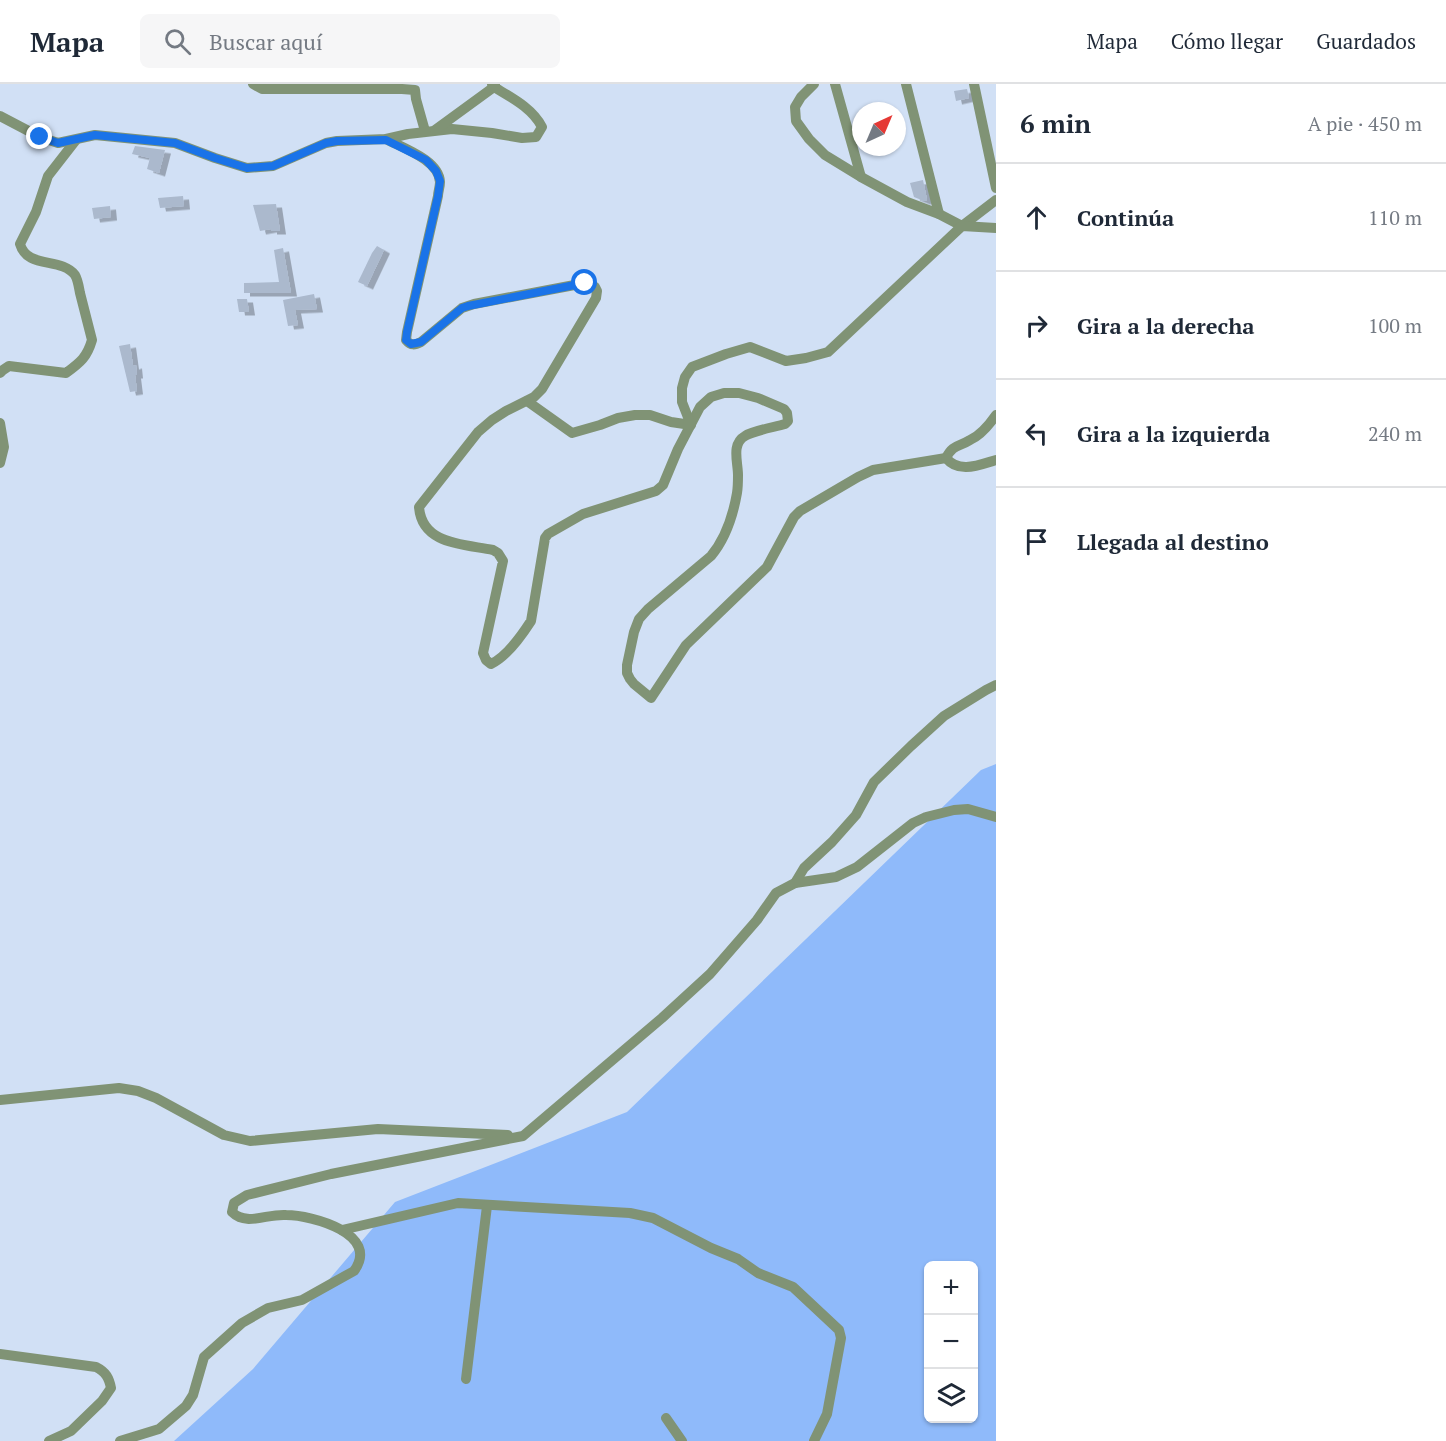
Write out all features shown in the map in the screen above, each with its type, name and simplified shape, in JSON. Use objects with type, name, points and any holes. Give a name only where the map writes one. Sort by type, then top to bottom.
[{"type":"street","points":[[254,84],[262,89],[402,89],[415,87],[416,99],[430,131]]},
{"type":"street","points":[[814,84],[795,107],[796,121],[825,155],[907,202],[962,226],[996,228]]},
{"type":"street","points":[[835,84],[861,177]]},
{"type":"street","points":[[906,84],[939,214]]},
{"type":"street","points":[[974,84],[996,188]]},
{"type":"street","points":[[0,116],[40,137],[58,143],[95,135],[175,143],[247,168],[273,166],[326,143],[337,141],[386,140],[408,134],[452,129],[522,138],[536,137],[542,128],[537,118],[494,85],[430,131]]},
{"type":"street","points":[[0,373],[9,366],[66,373],[86,356],[90,348],[92,340],[76,276],[67,268],[26,255],[21,250],[20,244],[36,212],[48,176],[76,140]]},
{"type":"street","points":[[386,140],[426,160],[436,171],[440,181],[407,332],[406,340],[411,344],[421,342],[462,308],[474,304],[585,283],[595,287],[597,291],[596,298],[542,389],[534,397],[506,411],[478,432],[419,507],[420,519],[427,530],[436,537],[493,550],[503,561],[483,653],[491,664],[499,660],[531,621],[545,538],[548,534],[583,514],[660,489],[700,407],[711,397],[724,393],[739,393],[784,409],[788,421],[785,424],[745,435],[739,441],[736,460],[739,473],[737,491],[725,536],[711,556],[648,609],[639,620],[634,632],[627,673],[633,684],[651,698],[686,645],[767,567],[794,517],[800,511],[873,470],[946,458]]},
{"type":"street","points":[[691,425],[682,402],[682,388],[685,377],[692,367],[750,347],[786,361],[828,352],[962,226],[996,200]]},
{"type":"street","points":[[527,401],[572,433],[635,415],[650,414],[671,422],[691,425]]},
{"type":"street","points":[[946,458],[954,447],[970,440],[996,415]]},
{"type":"street","points":[[0,423],[4,447],[0,463]]},
{"type":"street","points":[[946,458],[957,466],[965,467],[996,460]]},
{"type":"street","points":[[795,883],[804,868],[856,815],[874,782],[944,716],[996,685]]},
{"type":"street","points":[[120,1441],[159,1429],[186,1406],[193,1395],[204,1357],[242,1323],[268,1308],[302,1300],[354,1270],[358,1264],[361,1256],[360,1250],[350,1234],[342,1230],[308,1217],[285,1214],[250,1219],[237,1217],[232,1212],[234,1203],[247,1195],[332,1174],[523,1136],[662,1018],[710,974],[757,920],[776,893],[795,883],[836,877],[857,867],[913,823],[933,815],[968,809],[996,818]]},
{"type":"street","points":[[0,1100],[119,1088],[138,1091],[156,1098],[224,1135],[250,1141],[378,1129],[523,1136]]},
{"type":"street","points":[[342,1230],[458,1203],[630,1213],[658,1221],[738,1259],[758,1273],[793,1287],[840,1330],[841,1338],[828,1414],[814,1441]]},
{"type":"street","points":[[466,1379],[487,1206]]},
{"type":"street","points":[[0,1354],[96,1367],[104,1371],[111,1389],[102,1401],[71,1431],[49,1441]]},
{"type":"street","points":[[666,1418],[681,1441]]},
{"type":"shaded area","points":[[996,764],[996,1441],[174,1441],[253,1369],[395,1202],[627,1112],[981,770]]},
{"type":"building","points":[[967,89],[969,98],[956,101],[954,91]]},
{"type":"building","points":[[135,146],[165,150],[159,173],[147,169],[150,158],[132,154]]},
{"type":"building","points":[[923,180],[927,200],[924,201],[914,197],[910,183]]},
{"type":"building","points":[[183,196],[184,206],[160,208],[158,198]]},
{"type":"building","points":[[276,204],[280,231],[271,231],[271,229],[260,231],[253,205]]},
{"type":"building","points":[[110,206],[111,217],[94,219],[92,208]]},
{"type":"building","points":[[377,246],[384,250],[367,286],[358,282]]},
{"type":"building","points":[[283,248],[291,293],[244,293],[244,283],[279,282],[274,250]]},
{"type":"building","points":[[314,294],[317,309],[295,310],[298,325],[288,326],[283,300]]},
{"type":"building","points":[[237,299],[247,299],[249,312],[239,312]]},
{"type":"building","points":[[130,344],[133,366],[136,365],[137,391],[130,392],[119,346]]},
{"type":"route","points":[[40,137],[58,143],[95,135],[175,143],[247,168],[273,166],[326,143],[337,141],[386,140],[411,151],[426,160],[436,171],[440,181],[407,332],[406,340],[411,344],[421,342],[462,308],[585,283]]}]
